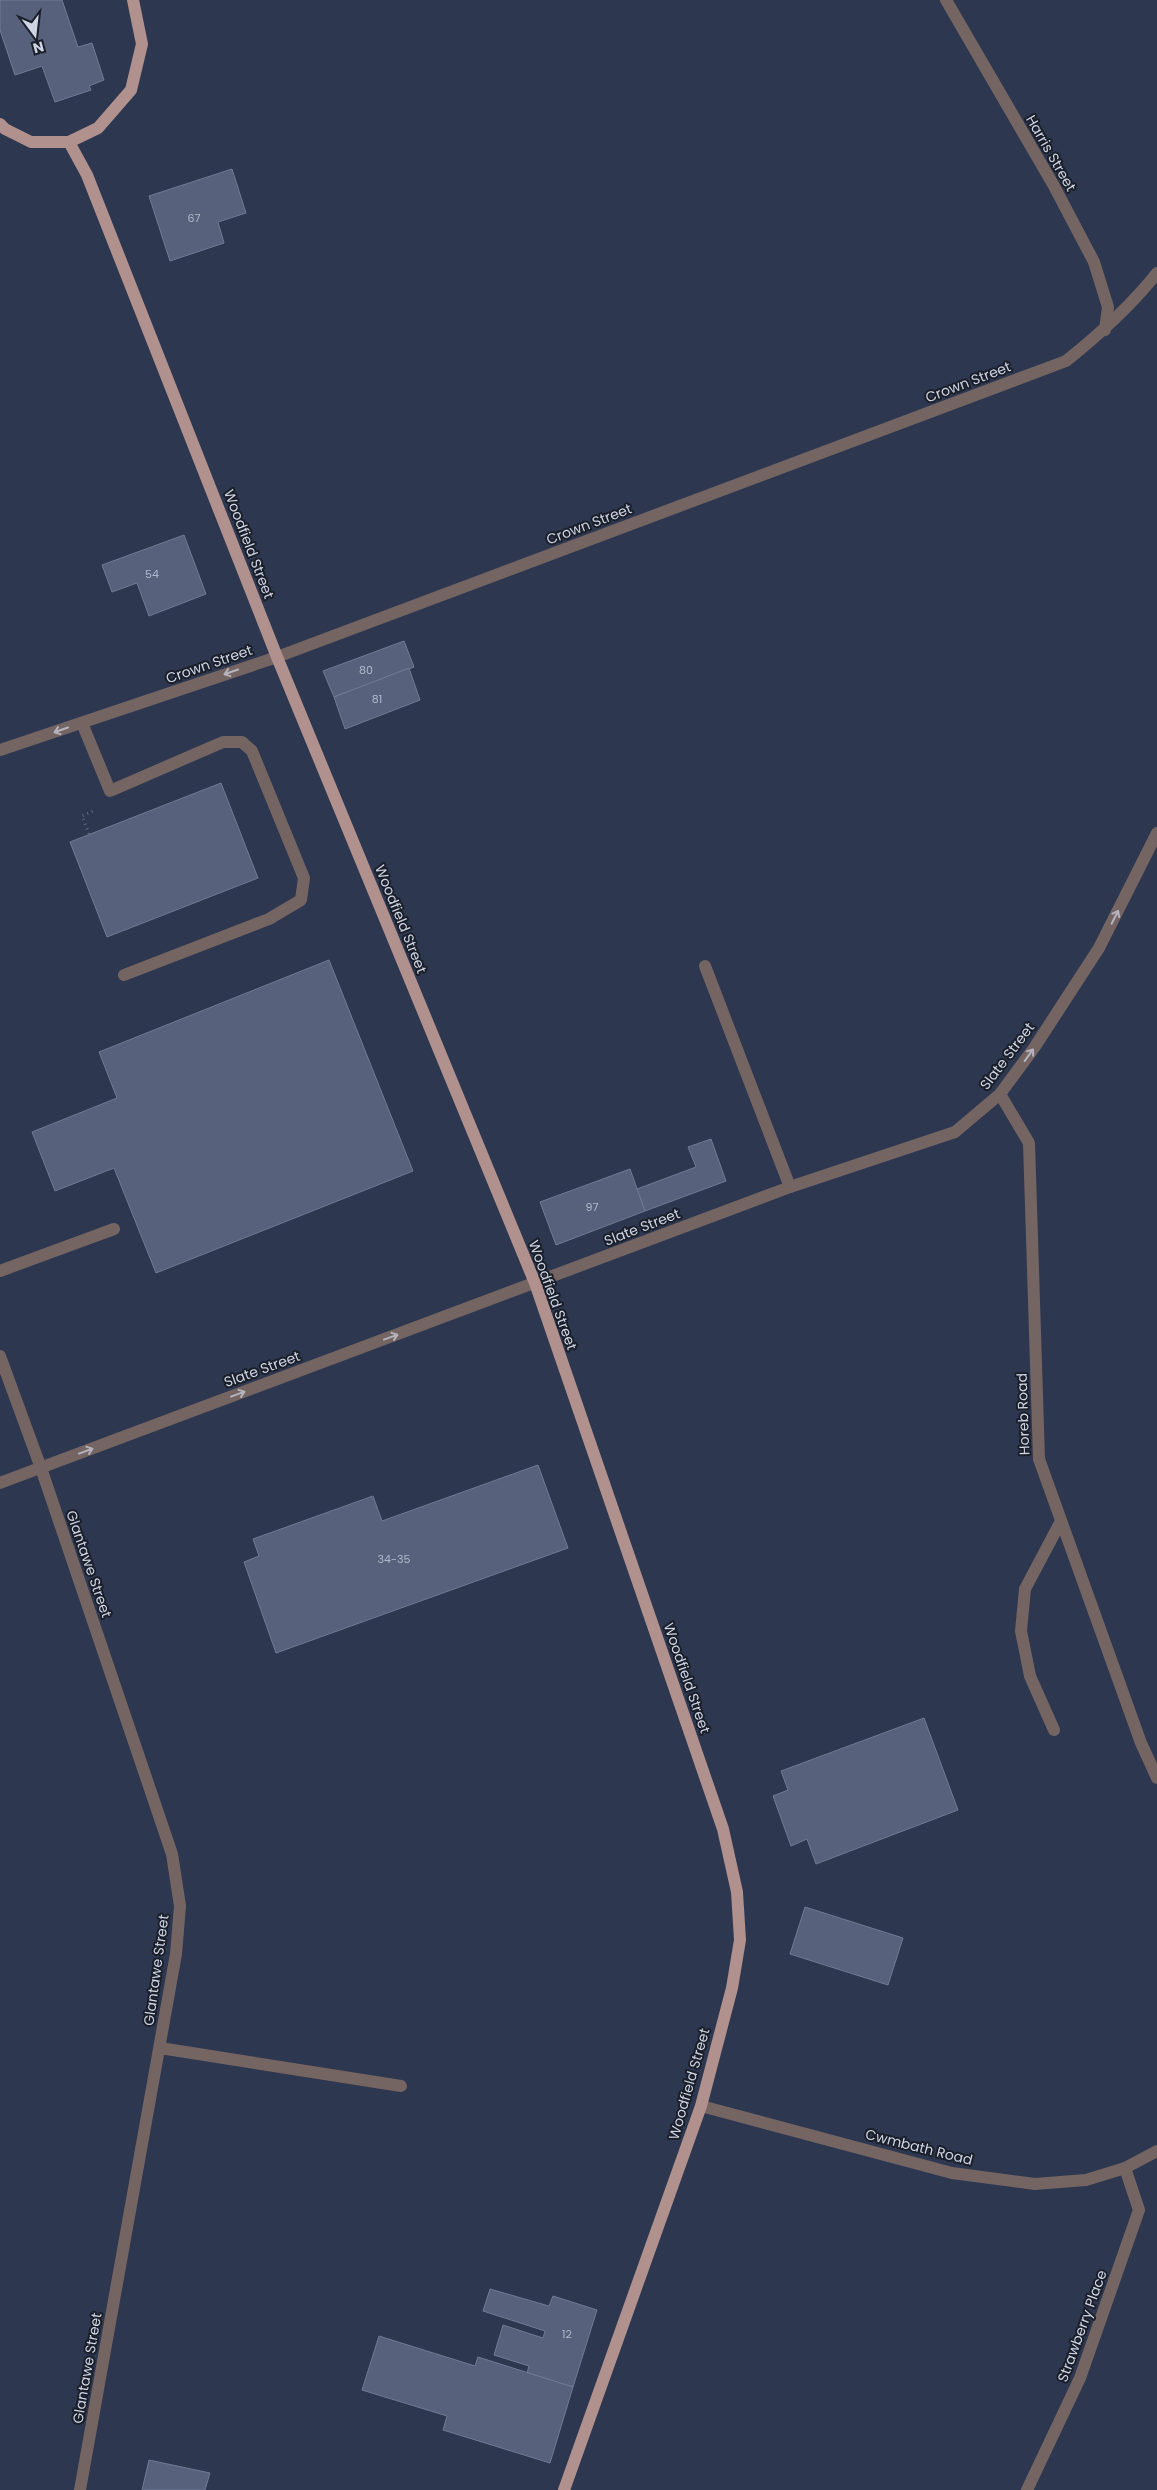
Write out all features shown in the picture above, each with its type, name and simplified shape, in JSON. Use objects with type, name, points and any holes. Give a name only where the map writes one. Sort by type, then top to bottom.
[{"type":"main road","points":[[0,124],[5,129],[31,142],[69,142],[98,128],[131,90],[142,44],[133,0]]},
{"type":"main road","name":"Woodfield Street","points":[[69,142],[87,175],[105,219],[277,657],[535,1283],[723,1829],[737,1892],[740,1940],[732,1988],[701,2106],[564,2490]]},
{"type":"street","name":"Harris Street","points":[[946,0],[1054,186],[1094,262],[1108,308],[1105,330]]},
{"type":"street","name":"Crown Street","points":[[0,750],[277,657],[1066,361],[1105,330],[1138,298],[1157,273]]},
{"type":"street","points":[[82,723],[110,791],[223,742],[242,742],[252,751],[304,878],[302,900],[269,919],[124,975]]},
{"type":"street","name":"Slate Street","points":[[0,1483],[790,1187],[955,1132],[1000,1094],[1034,1048],[1099,948],[1157,834]]},
{"type":"street","points":[[705,966],[790,1187]]},
{"type":"street","name":"Horeb Road","points":[[1000,1094],[1029,1144],[1039,1459],[1141,1744],[1157,1778]]},
{"type":"street","points":[[0,1272],[114,1228]]},
{"type":"street","name":"Glantawe Street","points":[[0,1356],[41,1468],[172,1854],[180,1906],[176,1954],[160,2048],[80,2490]]},
{"type":"street","points":[[1054,1730],[1030,1676],[1021,1632],[1025,1589],[1061,1521]]},
{"type":"street","points":[[160,2048],[401,2086]]},
{"type":"street","name":"Cwmbath Road","points":[[701,2106],[952,2173],[1035,2184],[1086,2180],[1125,2168],[1157,2151]]},
{"type":"street","name":"Strawberry Place","points":[[1027,2490],[1080,2378],[1139,2210],[1125,2168]]},
{"type":"path","points":[[82,816],[90,834]]},
{"type":"building","points":[[0,0],[62,0],[78,47],[92,43],[104,80],[89,86],[91,90],[55,102],[42,66],[15,75],[0,30]]},
{"type":"building","points":[[232,169],[246,213],[218,222],[224,243],[170,261],[149,196]]},
{"type":"building","points":[[184,535],[206,594],[149,616],[137,583],[112,592],[102,565]]},
{"type":"building","points":[[404,641],[414,667],[334,697],[323,671]]},
{"type":"building","points":[[409,668],[420,700],[345,729],[334,697]]},
{"type":"building","points":[[221,783],[258,878],[107,937],[70,842]]},
{"type":"building","points":[[329,960],[413,1171],[156,1273],[114,1168],[55,1191],[32,1132],[117,1098],[99,1052]]},
{"type":"building","points":[[711,1139],[726,1181],[645,1211],[637,1189],[696,1167],[688,1147]]},
{"type":"building","points":[[630,1169],[645,1211],[556,1245],[540,1202]]},
{"type":"building","points":[[538,1465],[568,1548],[276,1653],[244,1562],[259,1556],[253,1539],[373,1496],[382,1521]]},
{"type":"building","points":[[924,1718],[958,1810],[816,1864],[807,1839],[791,1846],[773,1796],[788,1790],[781,1771]]},
{"type":"building","points":[[805,1907],[903,1938],[888,1985],[790,1954]]},
{"type":"building","points":[[490,2289],[549,2306],[553,2296],[597,2310],[573,2387],[527,2373],[529,2366],[494,2355],[503,2325],[543,2338],[545,2331],[483,2311]]},
{"type":"building","points":[[379,2336],[475,2366],[478,2357],[573,2387],[550,2463],[443,2430],[447,2416],[362,2390]]},
{"type":"building","points":[[149,2460],[210,2473],[205,2490],[142,2490]]}]
